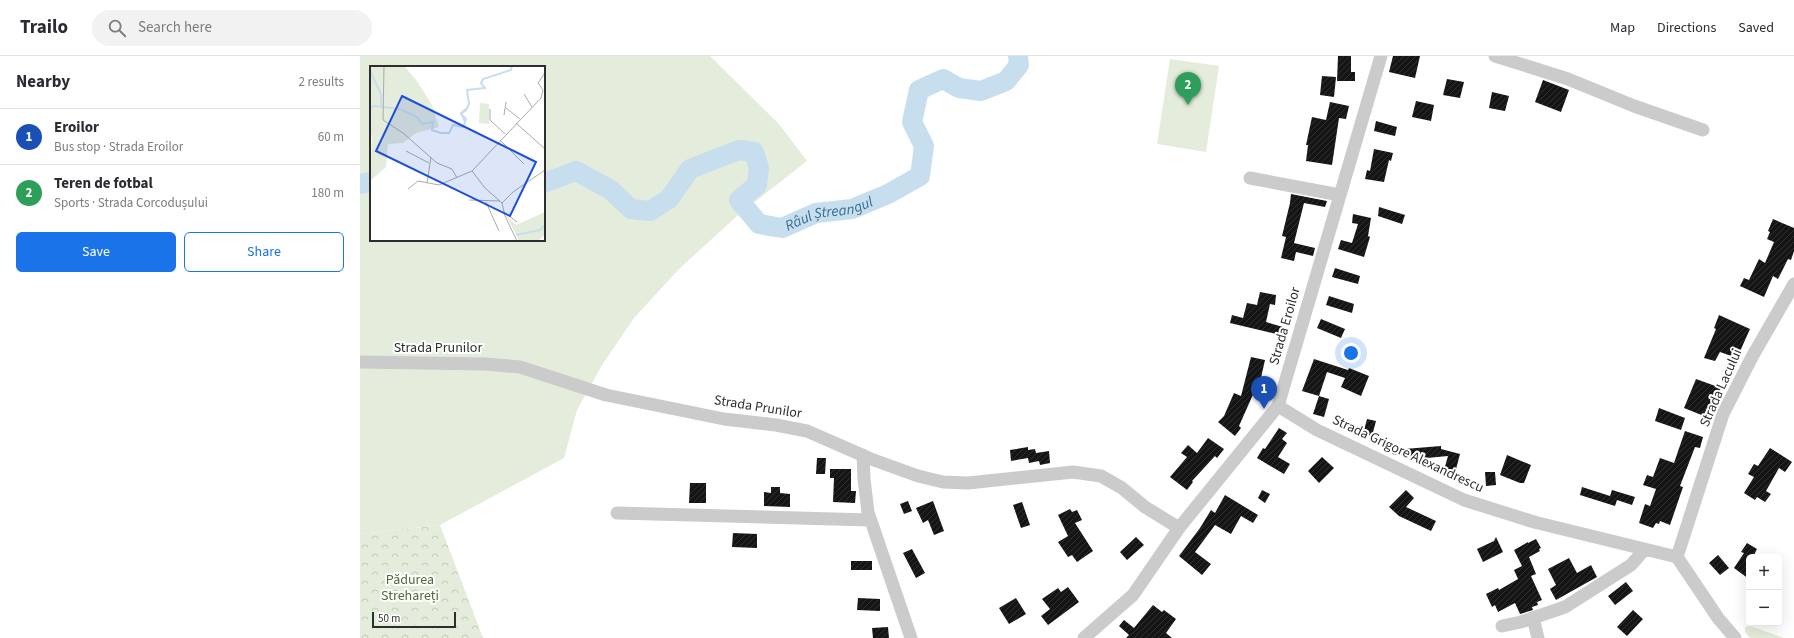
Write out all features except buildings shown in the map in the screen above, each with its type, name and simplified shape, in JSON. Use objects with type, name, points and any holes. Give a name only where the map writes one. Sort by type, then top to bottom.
[{"type":"street","name":"Strada Eroilor","points":[[1084,638],[1133,595],[1178,528],[1278,406],[1381,56]]},
{"type":"street","points":[[1495,56],[1560,77],[1634,106],[1703,130]]},
{"type":"street","points":[[1250,178],[1340,195]]},
{"type":"street","name":"Strada Lacului","points":[[1677,556],[1723,414],[1752,357],[1794,284]]},
{"type":"street","name":"Strada Prunilor","points":[[360,362],[388,364],[469,363],[520,368],[606,395],[724,418],[776,424],[806,431],[918,476],[943,482],[968,483],[1074,472],[1101,476],[1122,488],[1145,507],[1178,528]]},
{"type":"street","name":"Strada Grigore Alexandrescu","points":[[1278,406],[1317,430],[1464,500],[1534,522],[1677,556]]},
{"type":"street","points":[[863,455],[864,479],[870,520],[911,638]]},
{"type":"street","points":[[617,513],[870,520]]},
{"type":"street","points":[[1502,626],[1533,618],[1565,607],[1631,565],[1645,549]]},
{"type":"street","points":[[1677,556],[1718,618],[1735,638]]},
{"type":"street","points":[[1533,618],[1538,638]]},
{"type":"green space","points":[[360,56],[710,56],[779,124],[807,161],[737,216],[679,269],[634,318],[602,365],[577,410],[564,458],[440,525],[360,534]]},
{"type":"green space","points":[[1170,59],[1219,66],[1206,152],[1157,144]]},
{"type":"green space","name":"Pădurea Strehareți","points":[[440,525],[483,638],[360,638],[360,534]]},
{"type":"green space","points":[[1750,626],[1784,638],[1750,638],[1745,632],[1745,627]]},
{"type":"waterway","name":"Râul Ștreangul","points":[[545,183],[576,171],[611,190],[631,209],[650,211],[669,199],[690,169],[739,150],[754,152],[759,168],[757,185],[739,200],[759,224],[782,228],[816,213],[852,209],[888,194],[920,176],[924,146],[912,122],[919,90],[943,79],[959,88],[981,91],[1006,81],[1019,65],[1018,56]]},
{"type":"waterway","name":"Râul Ștreangul","points":[[360,184],[370,182]]},
{"type":"place","name":"Teren de fotbal","points":[[1188,105]]},
{"type":"place","name":"Eroilor","points":[[1264,409]]}]
